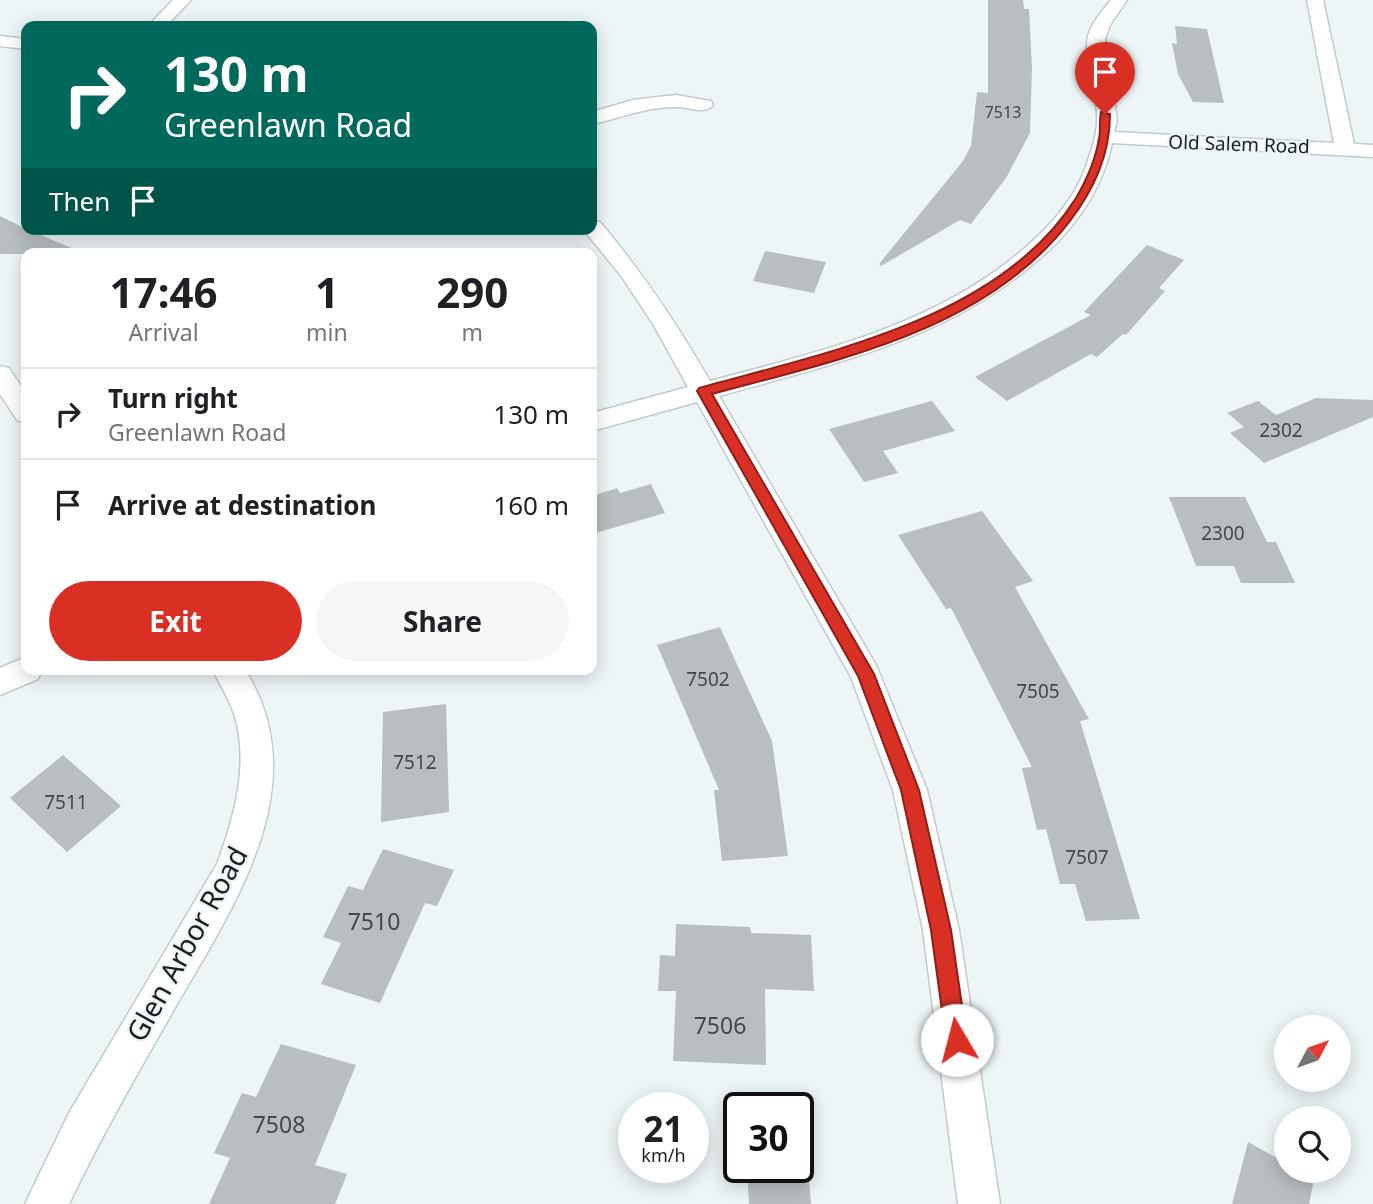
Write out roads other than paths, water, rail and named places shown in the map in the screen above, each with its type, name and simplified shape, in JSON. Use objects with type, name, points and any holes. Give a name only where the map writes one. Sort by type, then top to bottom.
[{"type":"street","points":[[161,21],[183,0]]},
{"type":"street","points":[[597,421],[834,356],[908,330],[970,300],[1009,274],[1052,236],[1082,198],[1099,159],[1107,120],[1096,39],[1101,25],[1119,0]]},
{"type":"street","points":[[1315,0],[1345,148]]},
{"type":"street","points":[[0,41],[21,43]]},
{"type":"street","points":[[597,117],[639,104],[687,101],[704,106]]},
{"type":"street","name":"Old Salem Road","points":[[1105,137],[1373,151]]},
{"type":"street","points":[[597,233],[631,273],[704,391],[865,674],[910,790],[941,930],[979,1204]]},
{"type":"street","points":[[0,374],[21,406]]},
{"type":"street","points":[[0,682],[21,673]]},
{"type":"street","name":"Glen Arbor Road","points":[[46,1204],[84,1128],[232,873],[246,836],[257,780],[257,758],[247,705],[231,675]]}]
